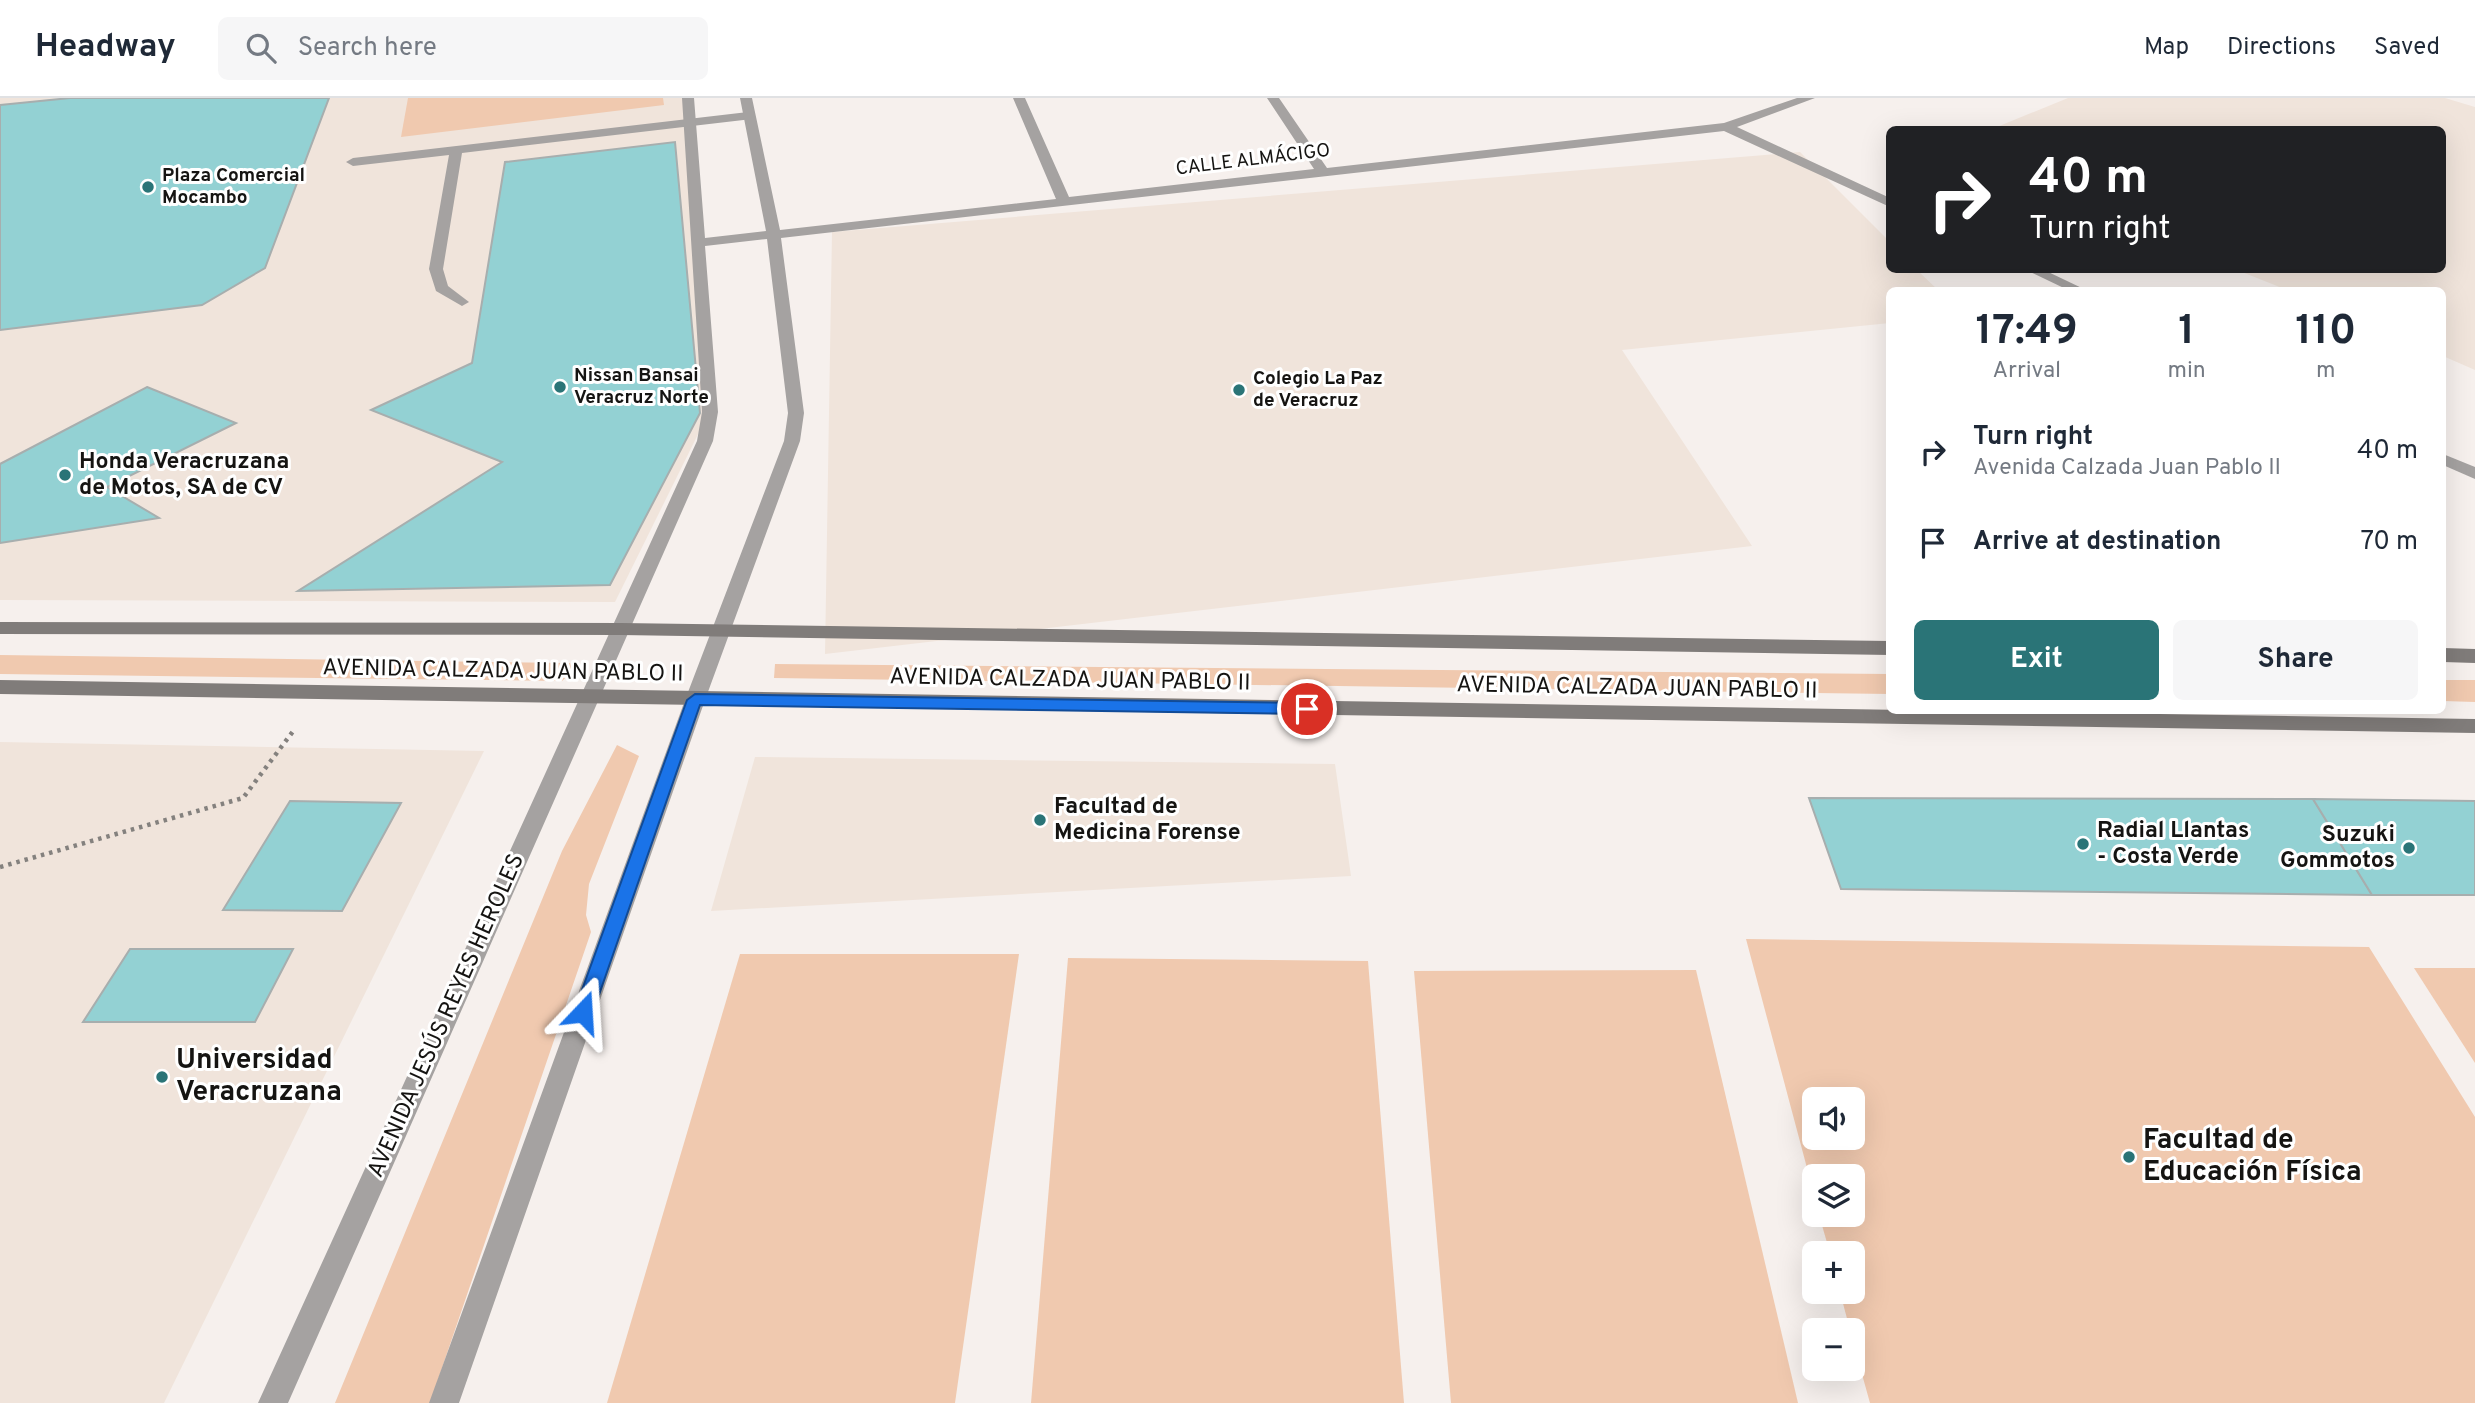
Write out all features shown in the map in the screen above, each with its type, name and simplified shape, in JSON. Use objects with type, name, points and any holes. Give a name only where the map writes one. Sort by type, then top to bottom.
[{"type":"main road","name":"AVENIDA CALZADA JUAN PABLO II","points":[[0,628],[621,629],[1886,648]]},
{"type":"main road","points":[[2446,655],[2475,656]]},
{"type":"main road","name":"AVENIDA CALZADA JUAN PABLO II","points":[[0,687],[2475,726]]},
{"type":"street","name":"AVENIDA JESÚS REYES HEROLES","points":[[272,1403],[705,441],[710,412],[688,98]]},
{"type":"street","points":[[444,1403],[695,700],[792,441],[796,413],[774,235],[746,98]]},
{"type":"street","points":[[1019,98],[1064,201]]},
{"type":"street","points":[[1273,98],[1322,172]]},
{"type":"street","name":"CALLE ALMÁCIGO","points":[[698,243],[1726,127],[1809,98]]},
{"type":"street","points":[[353,162],[748,116]]},
{"type":"street","points":[[1726,127],[1886,201]]},
{"type":"street","points":[[456,150],[436,269],[441,288],[462,302]]},
{"type":"street","points":[[2040,273],[2072,287]]},
{"type":"street","points":[[2446,460],[2475,474]]},
{"type":"path","points":[[0,867],[243,798],[322,693]]},
{"type":"shaded area","points":[[0,98],[684,98],[709,412],[615,602],[0,600]]},
{"type":"shaded area","points":[[408,98],[663,98],[664,105],[401,137]]},
{"type":"shaded area","points":[[2068,98],[2445,98],[2475,107],[2475,370],[2446,357],[2446,287],[2280,287],[2244,273],[2446,273],[2446,126],[1999,126]]},
{"type":"shaded area","name":"Colegio La Paz de Veracruz","points":[[1800,152],[1886,238],[1886,273],[1920,273],[1935,287],[1886,287],[1886,323],[1622,350],[1752,546],[825,654],[832,232]]},
{"type":"shaded area","points":[[0,655],[570,663],[572,672],[562,681],[0,674]]},
{"type":"shaded area","points":[[775,664],[1886,674],[1886,694],[774,678]]},
{"type":"shaded area","points":[[2446,680],[2475,680],[2475,702],[2446,701]]},
{"type":"shaded area","name":"Universidad Veracruzana","points":[[0,742],[484,751],[164,1403],[0,1403]]},
{"type":"shaded area","points":[[617,745],[639,756],[589,884],[586,915],[591,932],[430,1403],[335,1403],[562,851]]},
{"type":"shaded area","name":"Facultad de Medicina Forense","points":[[755,757],[1335,764],[1351,876],[711,911]]},
{"type":"shaded area","name":"Facultad de Educación Física","points":[[1746,939],[2369,947],[2475,1117],[2475,1403],[1870,1403],[1864,1381],[1865,1318],[1847,1318],[1843,1304],[1865,1304],[1865,1241],[1827,1241],[1822,1227],[1865,1227],[1865,1164],[1806,1164],[1802,1150],[1865,1150],[1865,1087],[1802,1087],[1802,1149]]},
{"type":"shaded area","points":[[740,954],[1019,954],[955,1403],[607,1403]]},
{"type":"shaded area","points":[[1068,958],[1368,961],[1404,1403],[1031,1403]]},
{"type":"shaded area","points":[[2414,968],[2475,968],[2475,1063]]},
{"type":"shaded area","points":[[1696,970],[1798,1403],[1451,1403],[1414,971]]},
{"type":"building","name":"Plaza Comercial Mocambo","points":[[70,98],[329,98],[265,268],[202,305],[0,330],[0,105]]},
{"type":"building","name":"Nissan Bansai Veracruz Norte","points":[[675,142],[700,413],[610,585],[298,591],[502,462],[371,410],[472,363],[505,162]]},
{"type":"building","name":"Honda Veracruzana de Motos, SA de CV","points":[[147,387],[236,423],[107,487],[159,518],[0,543],[0,464]]},
{"type":"building","name":"Radial Llantas - Costa Verde","points":[[1809,798],[2313,799],[2372,895],[1841,889]]},
{"type":"building","name":"Suzuki Gommotos","points":[[2313,799],[2475,801],[2475,895],[2372,895]]},
{"type":"building","points":[[290,801],[401,803],[342,911],[223,910]]},
{"type":"building","points":[[130,949],[293,949],[255,1022],[83,1022]]},
{"type":"place","name":"Plaza Comercial Mocambo","points":[[148,187]]},
{"type":"place","name":"Nissan Bansai Veracruz Norte","points":[[560,387]]},
{"type":"place","name":"Colegio La Paz de Veracruz","points":[[1239,390]]},
{"type":"place","name":"Honda Veracruzana de Motos, SA de CV","points":[[65,475]]},
{"type":"place","name":"Facultad de Medicina Forense","points":[[1040,820]]},
{"type":"place","name":"Radial Llantas - Costa Verde","points":[[2083,844]]},
{"type":"place","name":"Suzuki Gommotos","points":[[2409,848]]},
{"type":"place","name":"Universidad Veracruzana","points":[[162,1077]]},
{"type":"place","name":"Facultad de Educación Física","points":[[2129,1157]]},
{"type":"route","points":[[583,1012],[695,700],[1307,709]]}]
